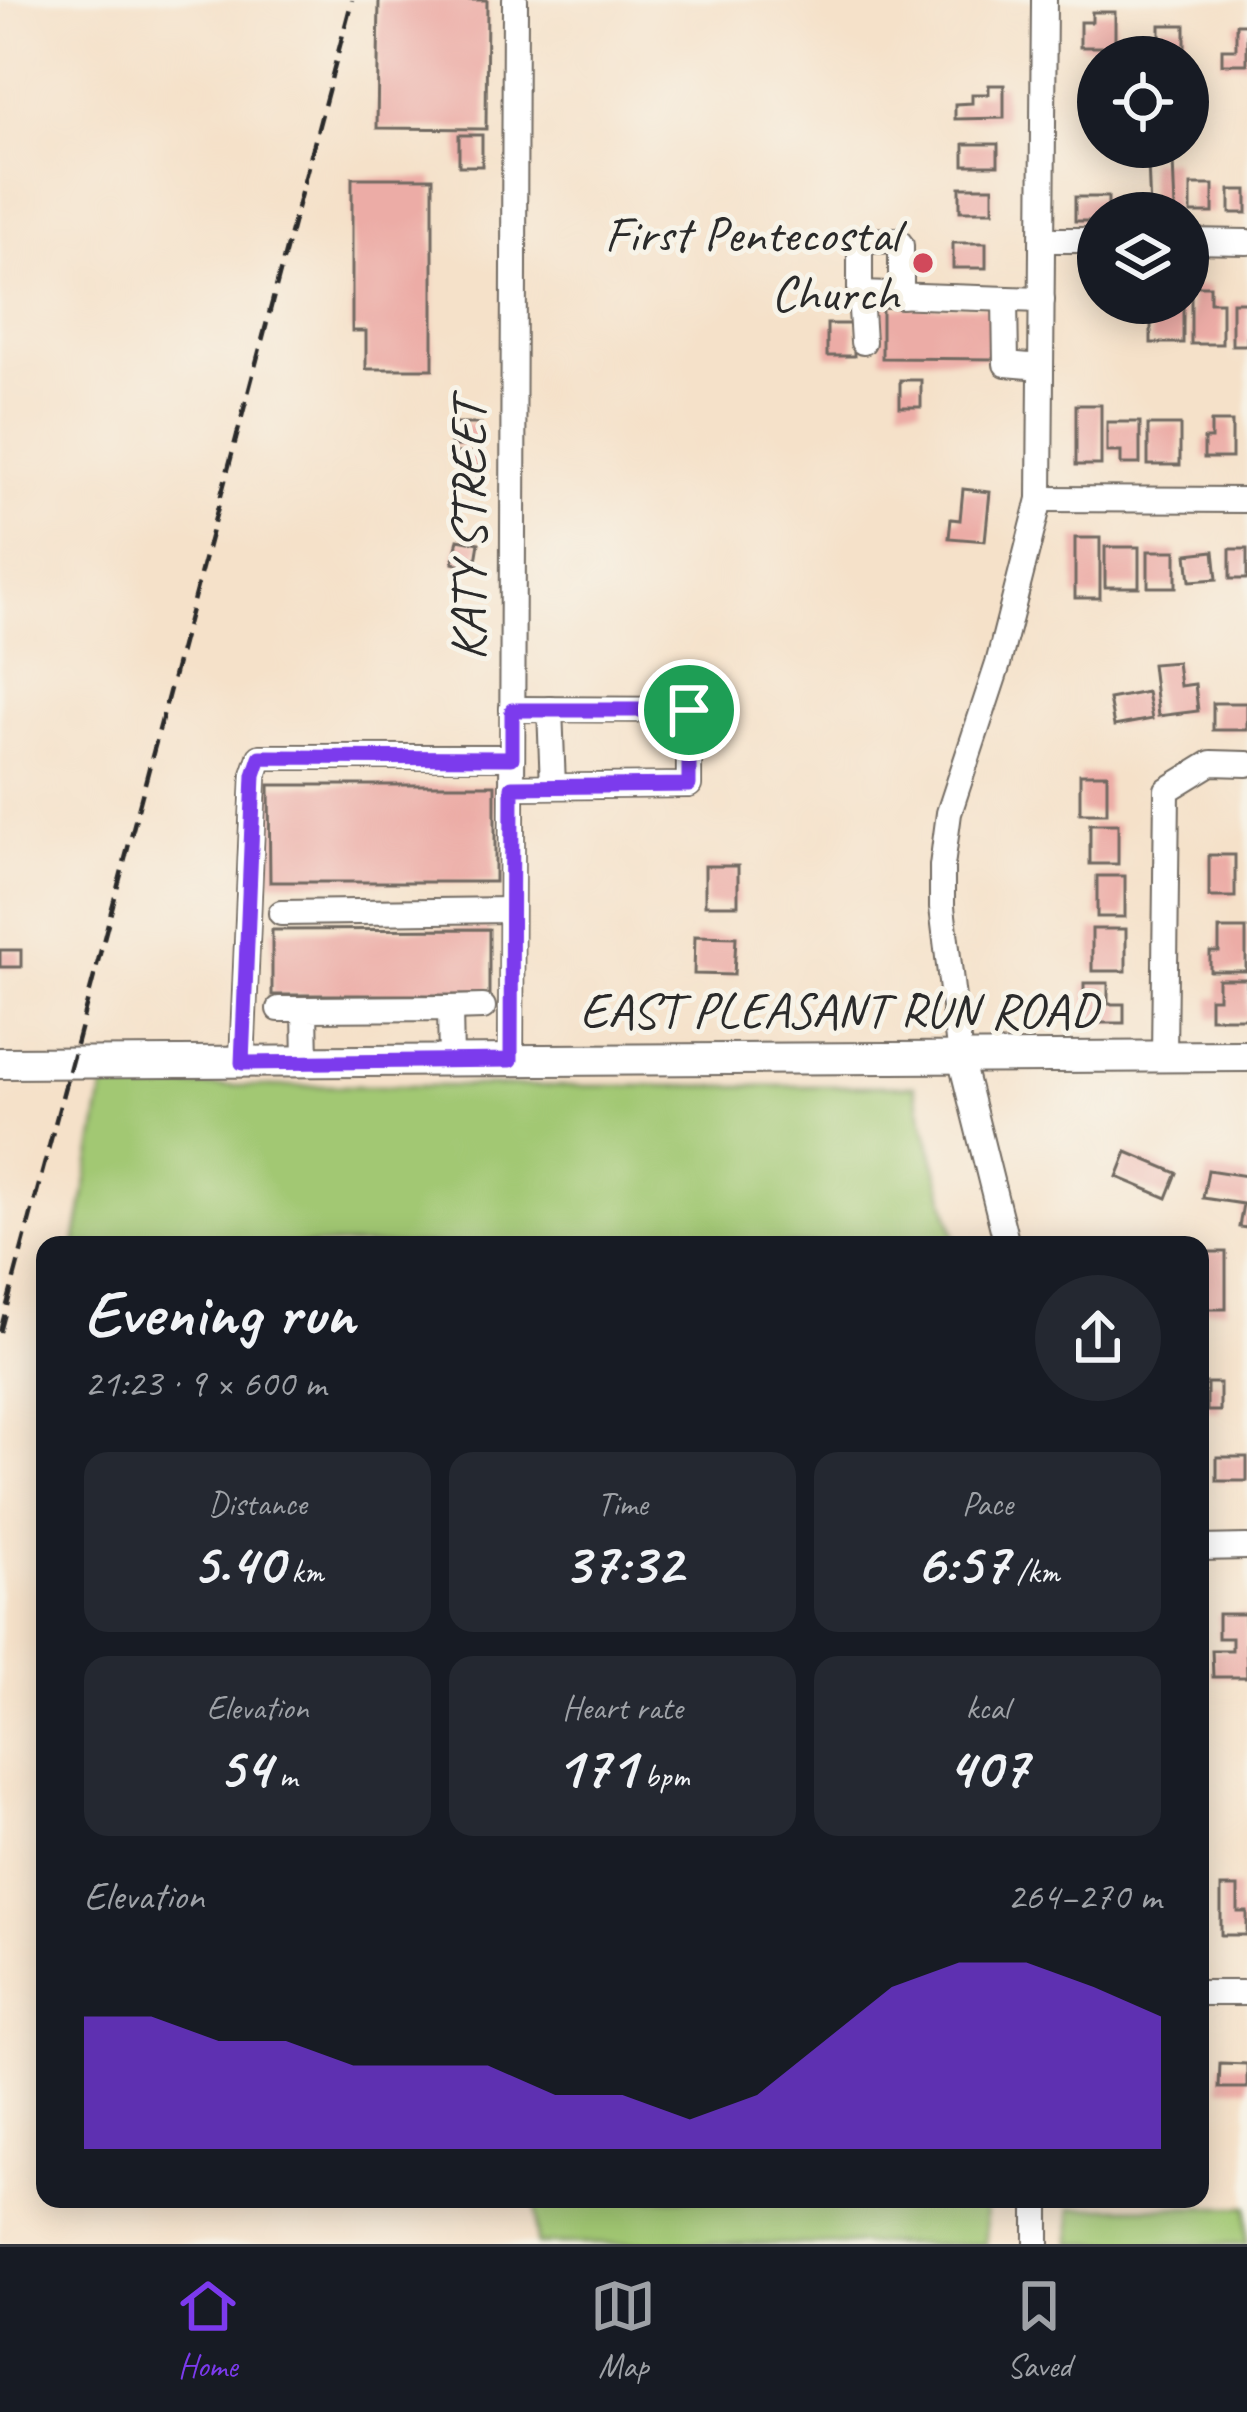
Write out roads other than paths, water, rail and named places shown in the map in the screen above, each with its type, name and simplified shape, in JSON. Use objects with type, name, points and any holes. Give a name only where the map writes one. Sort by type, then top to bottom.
[{"type":"main road","name":"EAST PLEASANT RUN ROAD","points":[[0,1063],[1247,1056]]},
{"type":"street","name":"KATY STREET","points":[[511,1060],[515,0]]},
{"type":"street","points":[[1005,1236],[960,1057],[942,907],[942,866],[949,813],[998,664],[1040,499],[1044,0]]},
{"type":"street","points":[[863,342],[860,241],[897,240],[902,251],[902,296]]},
{"type":"street","points":[[1042,240],[1077,240]]},
{"type":"street","points":[[1209,241],[1247,242]]},
{"type":"street","points":[[860,294],[1042,300]]},
{"type":"street","points":[[1005,299],[1004,360],[1010,365],[1041,367]]},
{"type":"street","points":[[1040,499],[1247,500]]},
{"type":"street","points":[[550,709],[553,786]]},
{"type":"street","points":[[512,710],[689,710],[689,785],[512,787]]},
{"type":"street","points":[[242,1063],[254,775],[260,757],[512,758]]},
{"type":"street","points":[[1164,1057],[1167,790],[1211,763],[1247,764]]},
{"type":"street","points":[[281,913],[512,910]]},
{"type":"street","points":[[450,1007],[451,1061]]},
{"type":"street","points":[[278,1009],[483,1007]]},
{"type":"street","points":[[305,1009],[306,1062]]},
{"type":"street","points":[[1209,1547],[1247,1547]]},
{"type":"street","points":[[1209,1994],[1247,1993]]},
{"type":"street","points":[[1036,2208],[1036,2244]]},
{"type":"railway","points":[[0,1332],[352,0]]},
{"type":"place","name":"First Pentecostal Church","points":[[923,263]]}]
